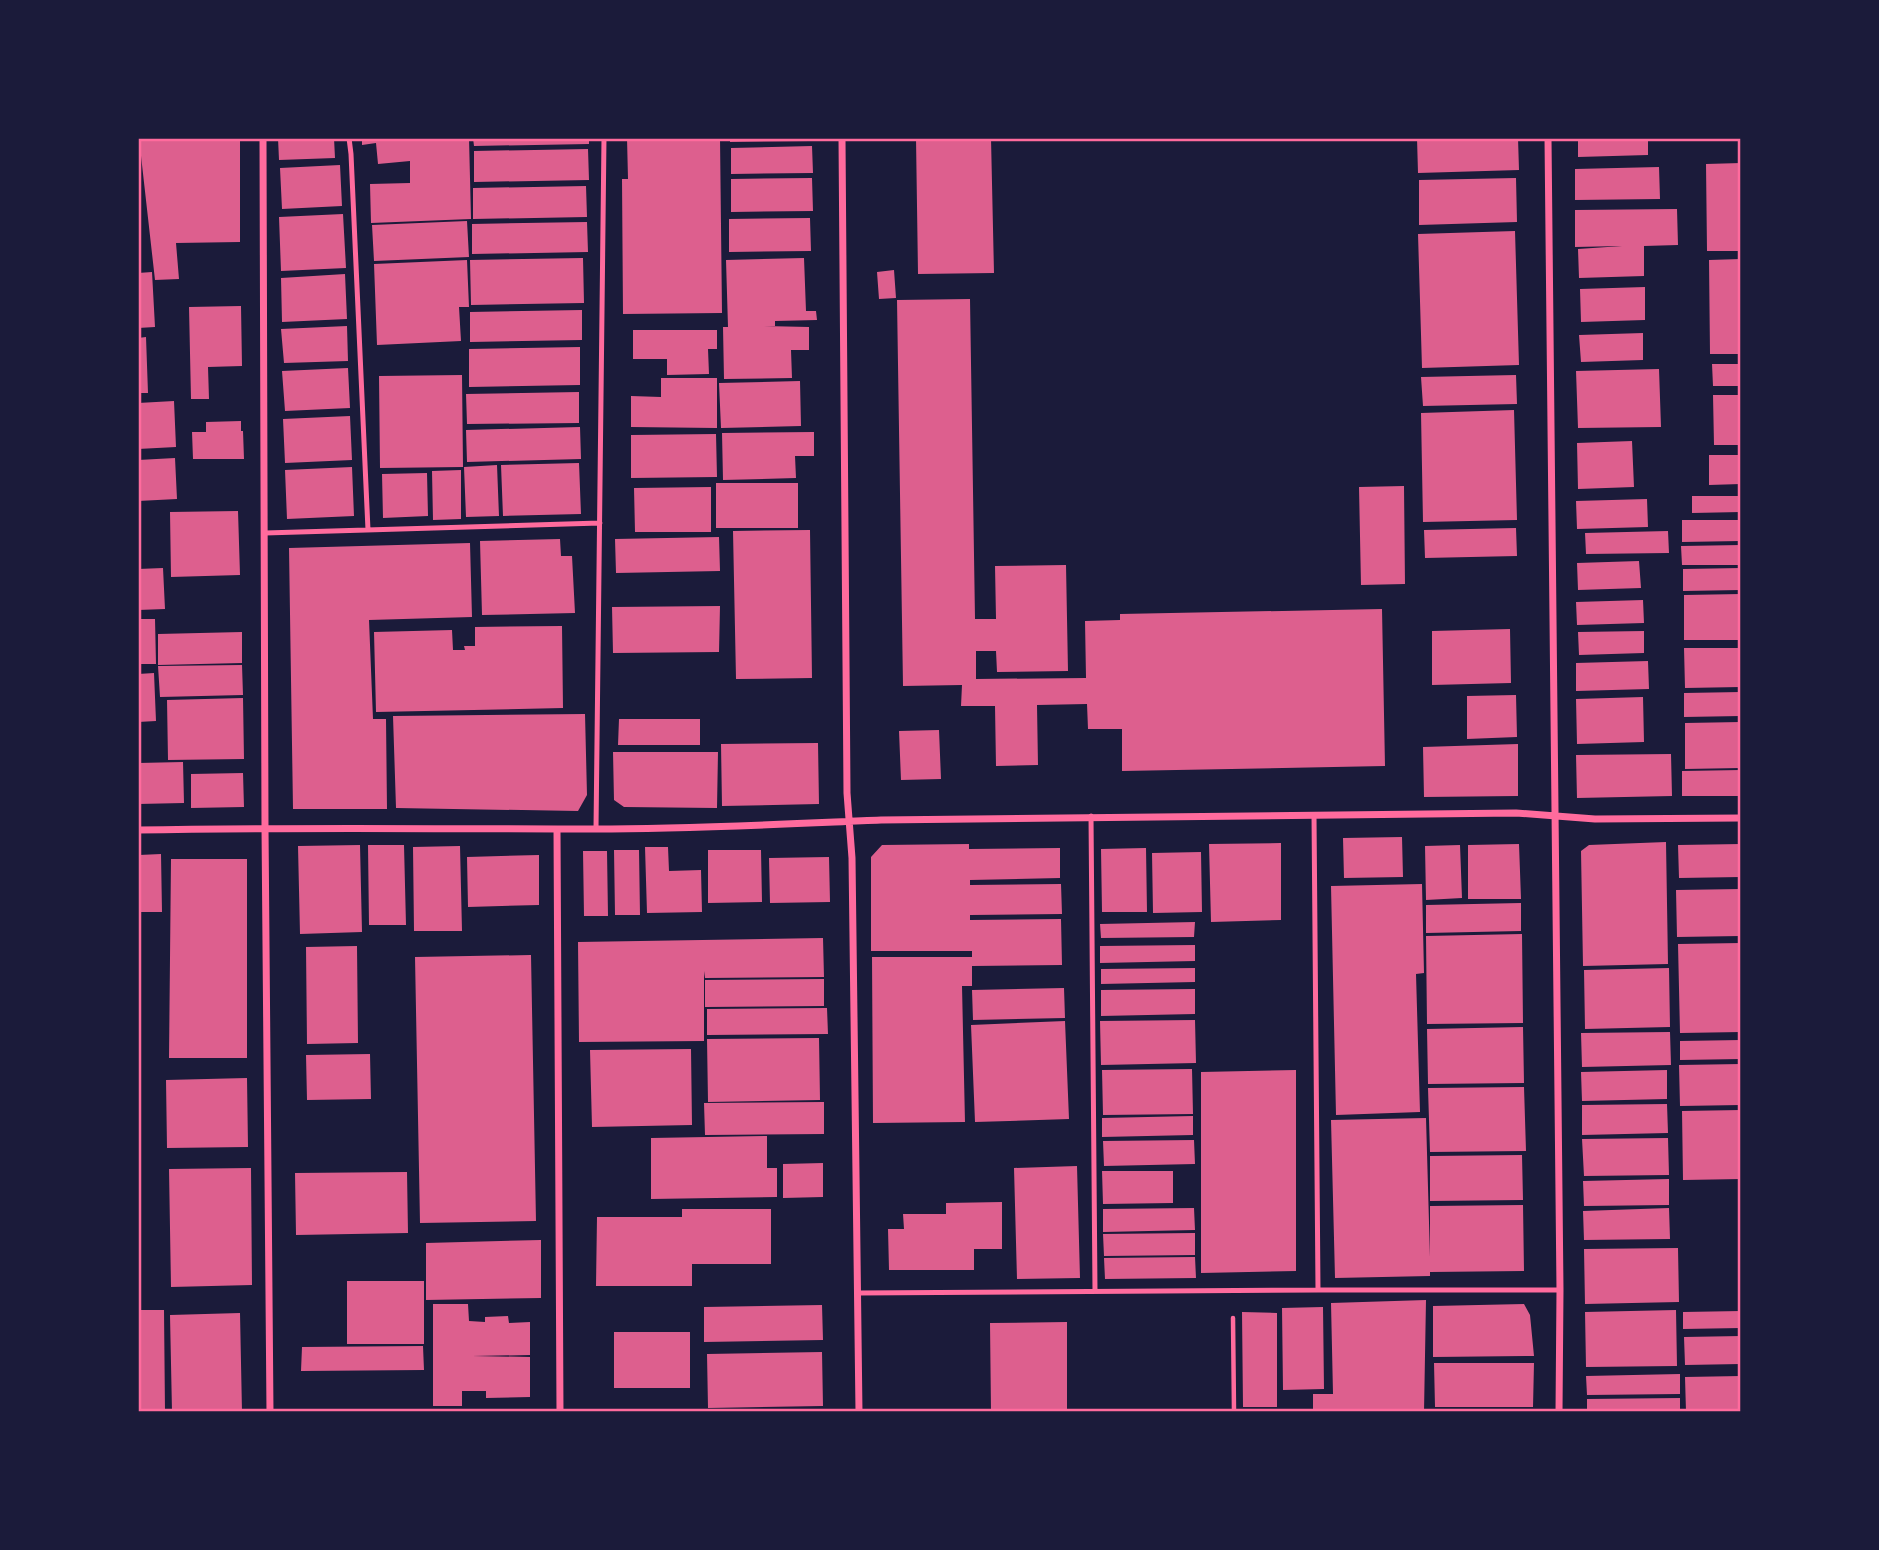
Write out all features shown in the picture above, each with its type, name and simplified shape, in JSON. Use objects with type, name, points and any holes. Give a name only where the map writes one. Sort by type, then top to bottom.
[{"type":"street","points":[[263,138],[270,1412]]},
{"type":"street","points":[[842,138],[847,765],[852,858],[859,1412]]},
{"type":"street","points":[[1548,138],[1559,1412]]},
{"type":"street","points":[[138,830],[265,827],[596,829],[1091,816],[1516,813],[1595,819],[1741,818]]},
{"type":"street","points":[[557,829],[560,1412]]},
{"type":"lane","points":[[349,138],[368,530]]},
{"type":"lane","points":[[596,829],[604,138]]},
{"type":"lane","points":[[265,533],[600,523]]},
{"type":"lane","points":[[1314,815],[1318,1290]]},
{"type":"lane","points":[[1091,816],[1095,1291]]},
{"type":"lane","points":[[859,1293],[1560,1290]]},
{"type":"path","points":[[1232,1290],[1234,1412]]},
{"type":"building","points":[[139,138],[240,138],[240,242],[176,243],[179,279],[155,280]]},
{"type":"building","points":[[278,138],[334,138],[335,158],[279,160]]},
{"type":"building","points":[[362,138],[469,138],[471,219],[371,223],[370,184],[410,183],[410,161],[378,164],[376,143],[362,145]]},
{"type":"building","points":[[473,138],[589,138],[589,144],[474,146]]},
{"type":"building","points":[[627,138],[720,138],[722,313],[623,314],[622,179],[628,179]]},
{"type":"building","points":[[730,138],[810,138],[810,141],[730,142]]},
{"type":"building","points":[[916,138],[991,138],[994,273],[918,274]]},
{"type":"building","points":[[1417,138],[1518,138],[1519,170],[1418,173]]},
{"type":"building","points":[[1578,138],[1648,138],[1648,155],[1578,157]]},
{"type":"building","points":[[812,146],[813,173],[731,174],[731,148]]},
{"type":"building","points":[[588,149],[589,180],[474,182],[474,151]]},
{"type":"building","points":[[1741,163],[1741,251],[1707,251],[1706,164]]},
{"type":"building","points":[[340,165],[342,206],[282,209],[280,168]]},
{"type":"building","points":[[1659,167],[1660,199],[1575,200],[1575,169]]},
{"type":"building","points":[[812,178],[813,211],[731,212],[731,179]]},
{"type":"building","points":[[1516,178],[1517,222],[1419,225],[1419,180]]},
{"type":"building","points":[[586,186],[587,217],[473,219],[473,188]]},
{"type":"building","points":[[1677,209],[1678,245],[1644,246],[1644,276],[1579,278],[1578,249],[1622,246],[1575,247],[1575,210]]},
{"type":"building","points":[[343,214],[346,268],[281,271],[279,217]]},
{"type":"building","points":[[810,218],[811,251],[729,252],[729,219]]},
{"type":"building","points":[[467,221],[469,257],[374,261],[372,225]]},
{"type":"building","points":[[587,222],[588,252],[472,254],[472,224]]},
{"type":"building","points":[[1515,231],[1519,365],[1422,368],[1418,234]]},
{"type":"building","points":[[583,258],[584,303],[471,305],[470,260]]},
{"type":"building","points":[[804,258],[806,311],[816,311],[817,320],[775,321],[775,326],[764,326],[809,327],[809,350],[791,350],[792,378],[724,379],[723,327],[728,327],[726,260]]},
{"type":"building","points":[[1741,259],[1741,354],[1710,354],[1709,260]]},
{"type":"building","points":[[467,260],[469,307],[459,307],[461,341],[377,345],[374,264]]},
{"type":"building","points":[[894,270],[896,298],[879,299],[877,272]]},
{"type":"building","points":[[152,272],[155,327],[138,328],[138,273]]},
{"type":"building","points":[[345,274],[347,319],[282,322],[281,278]]},
{"type":"building","points":[[1645,287],[1645,320],[1581,322],[1580,289]]},
{"type":"building","points":[[970,299],[975,619],[996,619],[995,566],[1066,565],[1068,671],[997,672],[996,651],[976,651],[976,679],[1086,678],[1085,621],[1120,620],[1120,614],[1382,609],[1385,766],[1122,771],[1122,729],[1088,729],[1087,704],[1037,705],[1038,765],[996,766],[995,706],[961,706],[962,685],[903,686],[897,300]]},
{"type":"building","points":[[241,306],[242,366],[208,367],[209,399],[191,399],[189,307]]},
{"type":"building","points":[[582,310],[582,340],[470,342],[470,312]]},
{"type":"building","points":[[347,326],[348,361],[284,363],[281,329]]},
{"type":"building","points":[[633,330],[717,330],[717,349],[708,349],[709,374],[667,375],[667,359],[633,359]]},
{"type":"building","points":[[1643,333],[1643,360],[1581,362],[1579,335]]},
{"type":"building","points":[[146,337],[148,393],[138,393],[138,338]]},
{"type":"building","points":[[580,347],[580,385],[469,387],[469,349]]},
{"type":"building","points":[[1712,364],[1741,364],[1741,386],[1713,386]]},
{"type":"building","points":[[348,368],[350,408],[285,411],[282,371]]},
{"type":"building","points":[[1659,369],[1661,427],[1578,428],[1576,371]]},
{"type":"building","points":[[462,375],[463,467],[380,468],[379,376]]},
{"type":"building","points":[[1516,375],[1517,404],[1423,406],[1421,377]]},
{"type":"building","points":[[661,378],[717,378],[717,428],[631,427],[631,396],[661,397]]},
{"type":"building","points":[[800,381],[801,426],[721,428],[719,383]]},
{"type":"building","points":[[579,392],[579,423],[467,424],[466,394]]},
{"type":"building","points":[[1713,395],[1741,395],[1741,445],[1714,445]]},
{"type":"building","points":[[174,401],[176,447],[138,449],[138,403]]},
{"type":"building","points":[[1514,410],[1517,520],[1423,522],[1421,413]]},
{"type":"building","points":[[350,416],[352,460],[285,463],[283,419]]},
{"type":"building","points":[[241,421],[244,459],[193,459],[192,432],[206,432],[206,422]]},
{"type":"building","points":[[580,427],[581,459],[467,462],[466,430]]},
{"type":"building","points":[[814,432],[814,456],[795,456],[796,478],[723,480],[722,433]]},
{"type":"building","points":[[716,434],[717,477],[631,478],[631,435]]},
{"type":"building","points":[[1632,441],[1634,487],[1578,489],[1577,443]]},
{"type":"building","points":[[1709,455],[1741,455],[1741,484],[1709,485]]},
{"type":"building","points":[[175,458],[177,499],[138,501],[138,460]]},
{"type":"building","points":[[579,463],[581,514],[503,516],[501,465]]},
{"type":"building","points":[[497,465],[499,516],[466,517],[464,467]]},
{"type":"building","points":[[352,467],[354,516],[287,519],[285,470]]},
{"type":"building","points":[[461,470],[461,519],[433,520],[432,471]]},
{"type":"building","points":[[427,473],[428,516],[383,518],[382,474]]},
{"type":"building","points":[[716,483],[798,483],[798,528],[716,528]]},
{"type":"building","points":[[1404,486],[1405,584],[1361,585],[1359,487]]},
{"type":"building","points":[[711,487],[711,532],[635,532],[634,488]]},
{"type":"building","points":[[1692,496],[1741,496],[1741,512],[1692,513]]},
{"type":"building","points":[[1647,499],[1648,527],[1577,529],[1576,501]]},
{"type":"building","points":[[238,511],[240,575],[171,577],[170,512]]},
{"type":"building","points":[[1682,520],[1741,520],[1741,541],[1682,542]]},
{"type":"building","points":[[1516,528],[1517,556],[1425,558],[1424,530]]},
{"type":"building","points":[[810,530],[812,678],[736,679],[733,531]]},
{"type":"building","points":[[1668,531],[1669,553],[1586,554],[1585,533]]},
{"type":"building","points":[[719,537],[720,571],[616,573],[615,539]]},
{"type":"building","points":[[560,539],[561,556],[572,556],[575,613],[482,615],[480,541]]},
{"type":"building","points":[[470,543],[472,617],[369,620],[373,719],[386,719],[387,809],[293,809],[289,548]]},
{"type":"building","points":[[1741,545],[1741,565],[1682,565],[1681,546]]},
{"type":"building","points":[[1639,561],[1641,588],[1578,590],[1577,563]]},
{"type":"building","points":[[163,568],[165,609],[138,610],[138,569]]},
{"type":"building","points":[[1741,568],[1741,590],[1683,591],[1683,569]]},
{"type":"building","points":[[1741,594],[1741,640],[1684,640],[1684,595]]},
{"type":"building","points":[[1643,600],[1644,623],[1577,625],[1576,602]]},
{"type":"building","points":[[720,606],[719,652],[613,653],[612,607]]},
{"type":"building","points":[[138,619],[155,619],[156,664],[138,664]]},
{"type":"building","points":[[562,626],[563,708],[376,712],[374,632],[452,630],[453,650],[465,650],[464,646],[475,646],[475,627]]},
{"type":"building","points":[[1510,629],[1511,683],[1432,685],[1432,631]]},
{"type":"building","points":[[1644,631],[1644,653],[1579,655],[1578,632]]},
{"type":"building","points":[[242,632],[242,663],[158,665],[158,634]]},
{"type":"building","points":[[1684,648],[1741,648],[1741,687],[1685,688]]},
{"type":"building","points":[[1648,661],[1649,689],[1576,691],[1576,663]]},
{"type":"building","points":[[242,665],[243,695],[160,697],[158,666]]},
{"type":"building","points":[[154,673],[156,721],[138,722],[138,674]]},
{"type":"building","points":[[1741,692],[1741,716],[1684,717],[1684,693]]},
{"type":"building","points":[[1516,695],[1517,737],[1467,739],[1467,696]]},
{"type":"building","points":[[1643,697],[1644,742],[1577,744],[1576,699]]},
{"type":"building","points":[[243,698],[244,759],[168,760],[167,700]]},
{"type":"building","points":[[585,714],[587,795],[578,811],[396,808],[393,716]]},
{"type":"building","points":[[619,719],[700,719],[700,745],[618,745]]},
{"type":"building","points":[[1741,722],[1741,768],[1685,769],[1685,723]]},
{"type":"building","points":[[939,730],[941,779],[901,780],[899,731]]},
{"type":"building","points":[[818,743],[819,804],[722,806],[721,744]]},
{"type":"building","points":[[1518,744],[1518,796],[1424,797],[1423,747]]},
{"type":"building","points":[[613,752],[718,752],[717,808],[624,807],[614,800]]},
{"type":"building","points":[[1671,754],[1672,796],[1577,798],[1576,755]]},
{"type":"building","points":[[183,762],[184,803],[138,804],[138,763]]},
{"type":"building","points":[[1741,770],[1741,796],[1682,796],[1682,771]]},
{"type":"building","points":[[243,773],[244,807],[191,808],[191,774]]},
{"type":"building","points":[[1402,837],[1403,877],[1344,878],[1343,838]]},
{"type":"building","points":[[1666,842],[1668,964],[1583,966],[1581,851],[1589,845]]},
{"type":"building","points":[[1281,843],[1281,920],[1211,922],[1209,844]]},
{"type":"building","points":[[969,844],[969,849],[1060,848],[1060,878],[970,880],[970,885],[1061,884],[1062,914],[970,915],[970,920],[1061,919],[1062,965],[972,966],[972,986],[962,986],[965,1122],[873,1123],[872,957],[972,957],[972,951],[871,951],[871,857],[882,845]]},
{"type":"building","points":[[1519,844],[1521,899],[1468,899],[1468,845]]},
{"type":"building","points":[[1741,844],[1741,877],[1679,878],[1678,845]]},
{"type":"building","points":[[360,845],[362,932],[300,934],[298,846]]},
{"type":"building","points":[[368,845],[404,845],[406,925],[369,925]]},
{"type":"building","points":[[1460,845],[1462,898],[1426,900],[1425,846]]},
{"type":"building","points":[[460,846],[462,931],[414,931],[413,847]]},
{"type":"building","points":[[645,847],[668,847],[669,871],[701,870],[702,912],[647,913]]},
{"type":"building","points":[[1146,848],[1147,912],[1102,912],[1101,849]]},
{"type":"building","points":[[614,850],[639,850],[640,915],[615,915]]},
{"type":"building","points":[[708,850],[761,850],[762,902],[708,903]]},
{"type":"building","points":[[583,851],[607,851],[608,916],[584,916]]},
{"type":"building","points":[[1201,852],[1202,912],[1153,913],[1152,853]]},
{"type":"building","points":[[161,854],[162,912],[140,912],[139,855]]},
{"type":"building","points":[[539,855],[539,905],[468,907],[467,857]]},
{"type":"building","points":[[829,857],[830,902],[770,903],[769,858]]},
{"type":"building","points":[[171,859],[247,859],[247,1058],[169,1058]]},
{"type":"building","points":[[1422,884],[1424,973],[1416,974],[1420,1112],[1336,1115],[1331,886]]},
{"type":"building","points":[[1741,889],[1741,936],[1677,937],[1676,890]]},
{"type":"building","points":[[1521,903],[1521,931],[1426,933],[1426,905]]},
{"type":"building","points":[[1195,922],[1194,937],[1101,938],[1100,924]]},
{"type":"building","points":[[1522,934],[1523,1023],[1427,1024],[1426,936]]},
{"type":"building","points":[[823,938],[824,977],[705,978],[704,971],[704,1041],[579,1042],[578,942]]},
{"type":"building","points":[[1741,943],[1741,1032],[1680,1033],[1678,944]]},
{"type":"building","points":[[1195,945],[1195,961],[1100,963],[1100,946]]},
{"type":"building","points":[[357,946],[358,1043],[307,1044],[306,947]]},
{"type":"building","points":[[531,955],[536,1221],[420,1223],[415,957]]},
{"type":"building","points":[[1195,968],[1195,982],[1101,984],[1101,969]]},
{"type":"building","points":[[1669,968],[1670,1027],[1585,1029],[1584,970]]},
{"type":"building","points":[[824,979],[824,1006],[705,1007],[705,980]]},
{"type":"building","points":[[1064,988],[1065,1018],[973,1020],[972,990]]},
{"type":"building","points":[[1195,989],[1195,1014],[1101,1016],[1101,990]]},
{"type":"building","points":[[827,1008],[828,1034],[707,1035],[707,1009]]},
{"type":"building","points":[[1195,1020],[1196,1063],[1101,1065],[1100,1021]]},
{"type":"building","points":[[1065,1021],[1069,1119],[975,1122],[971,1025]]},
{"type":"building","points":[[1523,1027],[1524,1083],[1428,1084],[1427,1029]]},
{"type":"building","points":[[1670,1032],[1671,1065],[1582,1067],[1581,1033]]},
{"type":"building","points":[[819,1038],[820,1100],[708,1102],[707,1039]]},
{"type":"building","points":[[1741,1040],[1741,1059],[1680,1060],[1680,1041]]},
{"type":"building","points":[[691,1049],[692,1125],[592,1127],[590,1050]]},
{"type":"building","points":[[370,1054],[371,1099],[307,1100],[306,1055]]},
{"type":"building","points":[[1741,1064],[1741,1105],[1680,1106],[1679,1065]]},
{"type":"building","points":[[1192,1069],[1193,1114],[1103,1115],[1102,1070]]},
{"type":"building","points":[[1296,1070],[1296,1271],[1201,1273],[1201,1072]]},
{"type":"building","points":[[1667,1070],[1667,1099],[1582,1101],[1581,1072]]},
{"type":"building","points":[[247,1078],[248,1147],[167,1148],[166,1080]]},
{"type":"building","points":[[1524,1087],[1526,1151],[1430,1152],[1428,1088]]},
{"type":"building","points":[[824,1102],[824,1134],[705,1135],[704,1103]]},
{"type":"building","points":[[1667,1104],[1668,1133],[1582,1135],[1582,1105]]},
{"type":"building","points":[[1741,1110],[1741,1179],[1683,1180],[1682,1111]]},
{"type":"building","points":[[1193,1116],[1193,1135],[1102,1137],[1102,1118]]},
{"type":"building","points":[[1426,1118],[1430,1257],[1430,1206],[1523,1205],[1524,1271],[1430,1272],[1430,1276],[1335,1278],[1331,1120]]},
{"type":"building","points":[[767,1136],[767,1168],[777,1168],[777,1197],[651,1199],[651,1138]]},
{"type":"building","points":[[1668,1138],[1669,1175],[1584,1176],[1582,1139]]},
{"type":"building","points":[[1194,1140],[1195,1164],[1104,1166],[1103,1141]]},
{"type":"building","points":[[1522,1155],[1523,1200],[1430,1201],[1430,1156]]},
{"type":"building","points":[[823,1163],[823,1197],[783,1198],[783,1164]]},
{"type":"building","points":[[1077,1166],[1080,1278],[1017,1279],[1014,1168]]},
{"type":"building","points":[[251,1168],[252,1285],[171,1287],[169,1169]]},
{"type":"building","points":[[1102,1171],[1173,1171],[1173,1203],[1103,1204]]},
{"type":"building","points":[[407,1172],[408,1233],[296,1235],[295,1173]]},
{"type":"building","points":[[1669,1179],[1669,1205],[1584,1206],[1583,1181]]},
{"type":"building","points":[[1002,1202],[1002,1249],[974,1249],[974,1270],[889,1270],[888,1229],[904,1229],[903,1214],[946,1214],[946,1203]]},
{"type":"building","points":[[1194,1208],[1195,1230],[1103,1232],[1103,1209]]},
{"type":"building","points":[[1669,1208],[1670,1239],[1584,1240],[1583,1211]]},
{"type":"building","points":[[682,1209],[771,1209],[771,1264],[692,1264],[692,1286],[596,1286],[597,1217],[682,1217]]},
{"type":"building","points":[[1195,1233],[1195,1255],[1104,1256],[1103,1234]]},
{"type":"building","points":[[541,1240],[541,1298],[426,1300],[426,1243]]},
{"type":"building","points":[[1678,1248],[1679,1302],[1585,1304],[1584,1249]]},
{"type":"building","points":[[1195,1257],[1196,1278],[1105,1279],[1104,1258]]},
{"type":"building","points":[[347,1281],[424,1281],[424,1344],[347,1344]]},
{"type":"building","points":[[1426,1300],[1424,1412],[1313,1412],[1313,1394],[1333,1394],[1331,1303]]},
{"type":"building","points":[[433,1304],[468,1304],[469,1321],[485,1322],[485,1317],[508,1316],[509,1323],[530,1322],[530,1355],[472,1356],[530,1357],[530,1397],[486,1398],[486,1391],[462,1391],[462,1406],[433,1406]]},
{"type":"building","points":[[1524,1304],[1530,1315],[1534,1356],[1433,1357],[1433,1306]]},
{"type":"building","points":[[822,1305],[823,1340],[704,1342],[704,1307]]},
{"type":"building","points":[[1323,1307],[1324,1389],[1283,1390],[1282,1308]]},
{"type":"building","points":[[138,1310],[164,1310],[165,1412],[138,1412]]},
{"type":"building","points":[[1676,1310],[1677,1366],[1586,1367],[1585,1312]]},
{"type":"building","points":[[1741,1311],[1741,1328],[1683,1329],[1683,1312]]},
{"type":"building","points":[[1242,1312],[1277,1313],[1277,1407],[1243,1407]]},
{"type":"building","points":[[240,1313],[242,1412],[172,1412],[170,1315]]},
{"type":"building","points":[[1067,1322],[1067,1412],[991,1412],[990,1323]]},
{"type":"building","points":[[614,1332],[690,1332],[690,1388],[614,1388]]},
{"type":"building","points":[[1741,1336],[1741,1364],[1685,1365],[1684,1337]]},
{"type":"building","points":[[423,1346],[424,1370],[301,1371],[302,1347]]},
{"type":"building","points":[[822,1352],[823,1406],[708,1408],[707,1354]]},
{"type":"building","points":[[1434,1363],[1534,1363],[1533,1407],[1435,1407]]},
{"type":"building","points":[[1680,1374],[1680,1394],[1587,1395],[1586,1376]]},
{"type":"building","points":[[1741,1376],[1741,1410],[1738,1412],[1686,1412],[1685,1377]]},
{"type":"building","points":[[1680,1398],[1680,1412],[1587,1412],[1587,1399]]}]
